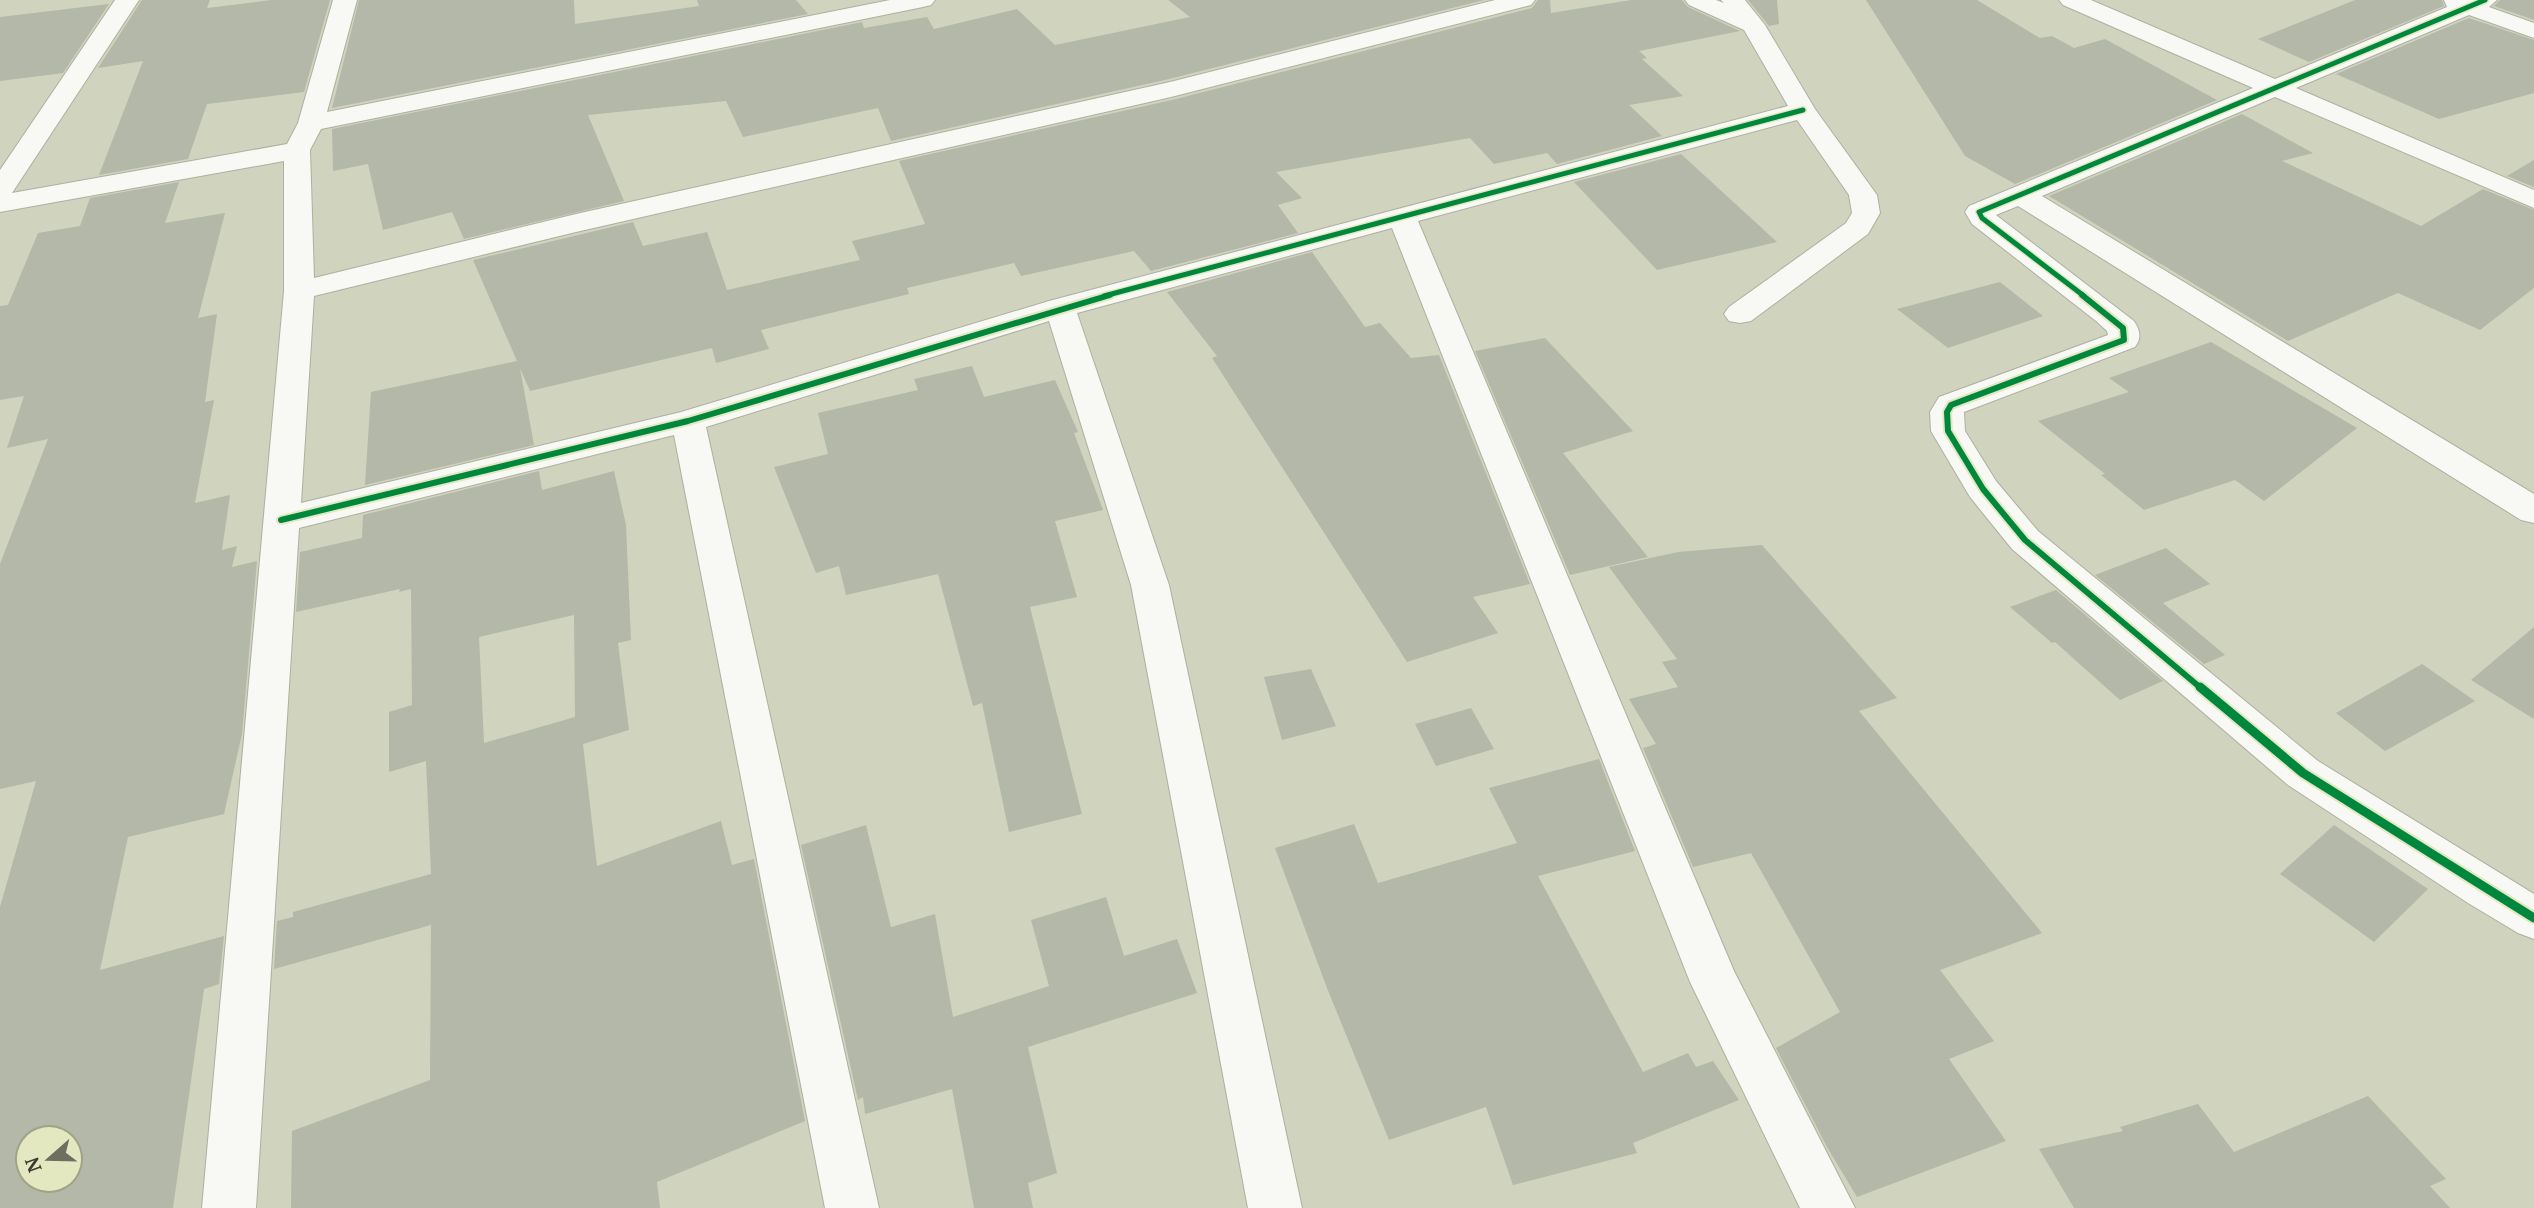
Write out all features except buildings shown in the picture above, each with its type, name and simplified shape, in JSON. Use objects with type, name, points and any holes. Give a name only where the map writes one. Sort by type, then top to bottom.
[{"type":"street","points":[[0,190],[127,0]]},
{"type":"street","points":[[229,1208],[299,291],[304,137],[345,0]]},
{"type":"street","points":[[0,204],[923,0]]},
{"type":"street","points":[[299,291],[589,220],[1171,89],[1523,0]]},
{"type":"street","points":[[1697,0],[1753,25]]},
{"type":"street","points":[[1733,0],[1753,25],[1803,110],[1863,195],[1866,213],[1858,228],[1740,314]]},
{"type":"street","points":[[2071,0],[2273,90],[2534,200]]},
{"type":"street","points":[[2534,32],[2467,3],[2273,90],[1979,212],[1979,215],[2123,328],[2124,340],[1951,405],[1947,412],[1948,431],[1983,489],[2025,540],[2303,773],[2534,918]]},
{"type":"street","points":[[281,520],[688,421],[1060,308],[1803,110]]},
{"type":"street","points":[[2019,194],[2534,511]]},
{"type":"street","points":[[1401,215],[1714,982],[1828,1208]]},
{"type":"street","points":[[1060,308],[1150,585],[1275,1208]]},
{"type":"street","points":[[688,421],[852,1208]]},
{"type":"cycle path","points":[[2485,0],[1979,212],[1982,218],[2123,328],[2124,340],[1951,405],[1947,412],[1948,431],[1983,489],[2025,540],[2303,773],[2534,918]]},
{"type":"cycle path","points":[[281,520],[688,421],[1060,308],[1803,110]]}]
